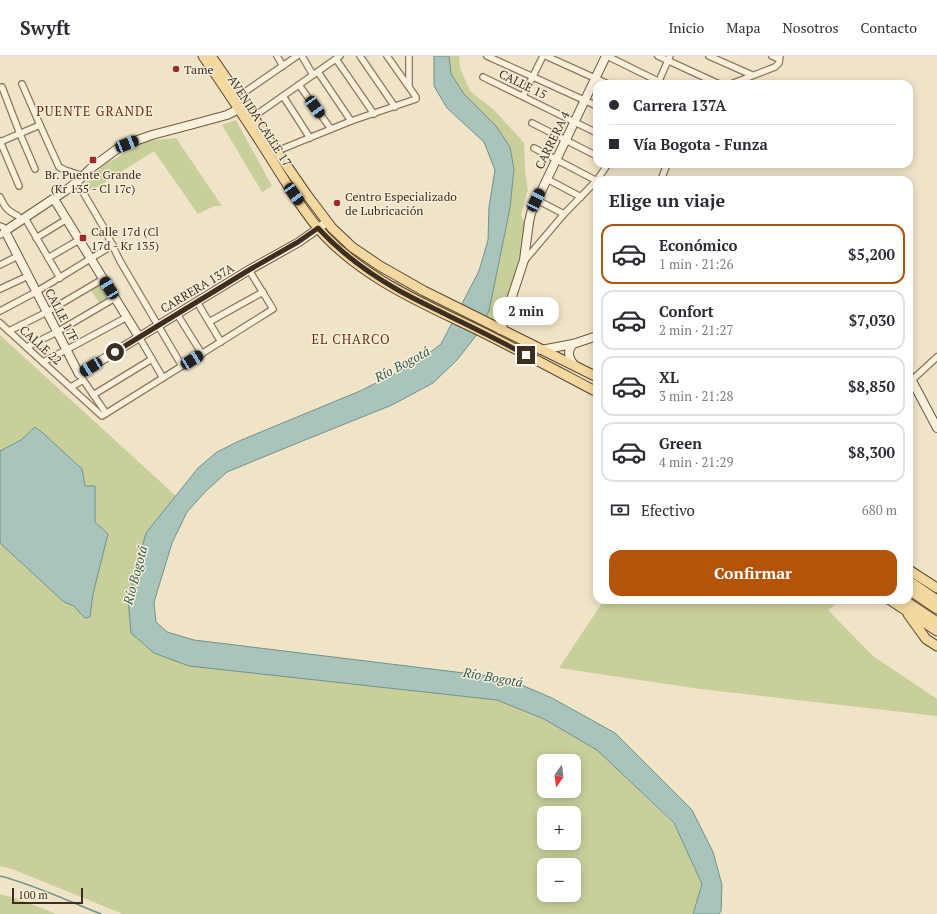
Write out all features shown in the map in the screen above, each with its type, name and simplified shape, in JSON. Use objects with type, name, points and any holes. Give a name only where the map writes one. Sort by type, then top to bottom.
[{"type":"main road","name":"AVENIDA CALLE 17","points":[[203,56],[242,107],[294,194],[318,228],[336,246],[363,268],[399,291],[490,336],[593,390]]},
{"type":"main road","name":"AVENIDA CALLE 17","points":[[211,56],[238,96],[242,107],[253,117],[327,222],[352,247],[388,271],[593,376]]},
{"type":"main road","points":[[383,281],[388,271]]},
{"type":"main road","points":[[913,573],[937,588]]},
{"type":"main road","points":[[913,584],[937,600]]},
{"type":"main road","points":[[913,588],[937,604]]},
{"type":"main road","points":[[913,593],[937,609]]},
{"type":"main road","points":[[913,598],[937,613]]},
{"type":"main road","points":[[913,602],[937,618]]},
{"type":"main road","points":[[896,604],[937,631]]},
{"type":"main road","points":[[903,604],[937,626]]},
{"type":"main road","points":[[910,604],[937,622]]},
{"type":"main road","points":[[905,610],[920,632],[937,646]]},
{"type":"main road","points":[[912,620],[937,636]]},
{"type":"main road","points":[[912,620],[937,641]]},
{"type":"street","points":[[277,56],[282,66]]},
{"type":"street","points":[[238,96],[297,56]]},
{"type":"street","points":[[302,56],[351,121]]},
{"type":"street","points":[[360,56],[395,106]]},
{"type":"street","points":[[277,151],[351,121],[416,98],[387,56]]},
{"type":"street","points":[[409,56],[409,86]]},
{"type":"street","points":[[488,56],[593,104]]},
{"type":"street","points":[[523,96],[543,56]]},
{"type":"street","points":[[546,56],[599,80]]},
{"type":"street","points":[[606,56],[654,80]]},
{"type":"street","name":"CARRERA 4","points":[[595,78],[606,56]]},
{"type":"street","points":[[658,56],[669,58],[711,80]]},
{"type":"street","points":[[709,56],[752,76]]},
{"type":"street","points":[[742,80],[775,67],[779,63],[779,58],[772,56]]},
{"type":"street","points":[[253,117],[338,57],[374,114]]},
{"type":"street","points":[[661,80],[669,58]]},
{"type":"street","name":"CALLE 15","points":[[483,77],[593,131]]},
{"type":"street","name":"CARRERA 4","points":[[501,330],[524,260],[529,222],[536,200],[593,82]]},
{"type":"street","points":[[22,84],[59,168],[83,176]]},
{"type":"street","points":[[299,85],[331,130]]},
{"type":"street","points":[[2,87],[35,170]]},
{"type":"street","points":[[283,96],[310,138]]},
{"type":"street","points":[[2,231],[22,217],[54,199],[117,149],[152,135],[227,115],[242,107]]},
{"type":"street","points":[[532,123],[593,154]]},
{"type":"street","points":[[19,186],[0,141],[40,125]]},
{"type":"street","points":[[534,148],[593,178]]},
{"type":"street","points":[[546,179],[581,197]]},
{"type":"street","points":[[77,182],[104,228],[120,261],[182,366]]},
{"type":"street","points":[[524,260],[564,214],[593,184]]},
{"type":"street","points":[[0,197],[9,211],[22,217],[60,278]]},
{"type":"street","points":[[54,199],[163,378]]},
{"type":"street","points":[[536,200],[564,214]]},
{"type":"street","points":[[36,238],[67,219]]},
{"type":"street","name":"CARRERA 137A","points":[[81,377],[158,325],[298,242],[327,222]]},
{"type":"street","name":"CALLE 17F","points":[[2,231],[18,256],[66,350],[104,415]]},
{"type":"street","points":[[48,258],[79,240]]},
{"type":"street","points":[[0,311],[60,278],[113,245]]},
{"type":"street","points":[[0,265],[18,256]]},
{"type":"street","points":[[104,415],[273,309],[249,270]]},
{"type":"street","points":[[0,289],[28,276]]},
{"type":"street","points":[[9,331],[47,312],[103,279]]},
{"type":"street","points":[[209,322],[263,292]]},
{"type":"street","points":[[27,347],[57,332],[115,298]]},
{"type":"street","points":[[197,302],[221,342]]},
{"type":"street","points":[[177,314],[202,354]]},
{"type":"street","points":[[43,362],[127,317]]},
{"type":"street","name":"CALLE 22","points":[[0,323],[104,415]]},
{"type":"street","points":[[541,350],[573,344],[593,337]]},
{"type":"street","points":[[573,344],[569,350],[569,357],[570,361],[575,367]]},
{"type":"street","points":[[913,376],[937,357]]},
{"type":"street","points":[[93,395],[152,359]]},
{"type":"street","points":[[71,387],[81,377]]},
{"type":"street","points":[[913,382],[937,428]]},
{"type":"green space","points":[[449,56],[459,56],[460,68],[470,91],[494,110],[524,143],[525,172],[528,190],[521,215],[525,224],[521,260],[500,325],[485,318],[489,311],[510,208],[514,169],[510,147],[496,126],[464,94],[451,74]]},
{"type":"green space","points":[[236,120],[272,186],[262,192],[222,125]]},
{"type":"green space","points":[[176,138],[222,206],[214,206],[198,214],[154,151],[91,191],[86,182],[105,164],[147,141]]},
{"type":"green space","points":[[348,248],[369,264],[383,272],[380,275],[346,250]]},
{"type":"green space","points":[[395,279],[451,308],[449,312],[392,283]]},
{"type":"green space","points":[[103,281],[112,297],[100,304],[90,289]]},
{"type":"green space","points":[[0,335],[176,496],[146,533],[128,599],[189,666],[497,700],[544,719],[597,750],[674,824],[702,884],[693,914],[123,914],[12,869],[0,866]]},
{"type":"green space","points":[[601,604],[836,604],[828,610],[873,656],[937,699],[937,716],[700,689],[559,668]]},
{"type":"green space","points":[[0,894],[35,905],[56,914],[0,914]]},
{"type":"water","name":"Río Bogotá","points":[[434,56],[449,56],[451,74],[464,94],[496,126],[510,147],[514,169],[510,208],[489,311],[475,337],[457,360],[433,383],[392,405],[227,472],[206,491],[187,512],[172,543],[154,602],[156,622],[167,632],[194,640],[505,678],[552,698],[615,733],[692,810],[713,852],[722,885],[721,911],[719,914],[693,914],[702,884],[674,823],[597,750],[544,719],[497,700],[189,666],[154,653],[131,633],[128,599],[146,533],[198,468],[217,452],[239,441],[360,391],[416,363],[441,344],[479,271],[488,240],[489,207],[495,170],[484,142],[447,108],[434,86]]},
{"type":"water","points":[[35,427],[82,469],[85,486],[95,486],[95,522],[108,534],[93,594],[90,617],[85,618],[74,606],[64,602],[0,543],[0,451],[21,440]]},
{"type":"waterway","points":[[0,876],[39,889],[101,914]]},
{"type":"place","name":"Tame","points":[[176,69]]},
{"type":"place","name":"Br. Puente Grande (Kr 135 - Cl 17c)","points":[[93,160]]},
{"type":"place","name":"Centro Especializado de Lubricación","points":[[337,203]]},
{"type":"place","name":"Calle 17d (Cl 17d - Kr 135)","points":[[83,238]]},
{"type":"district","name":"PUENTE GRANDE","points":[[95,111]]},
{"type":"district","name":"EL CHARCO","points":[[351,339]]},
{"type":"route","points":[[115,352],[249,270],[305,238],[318,228],[350,258],[399,291],[526,355]]}]
